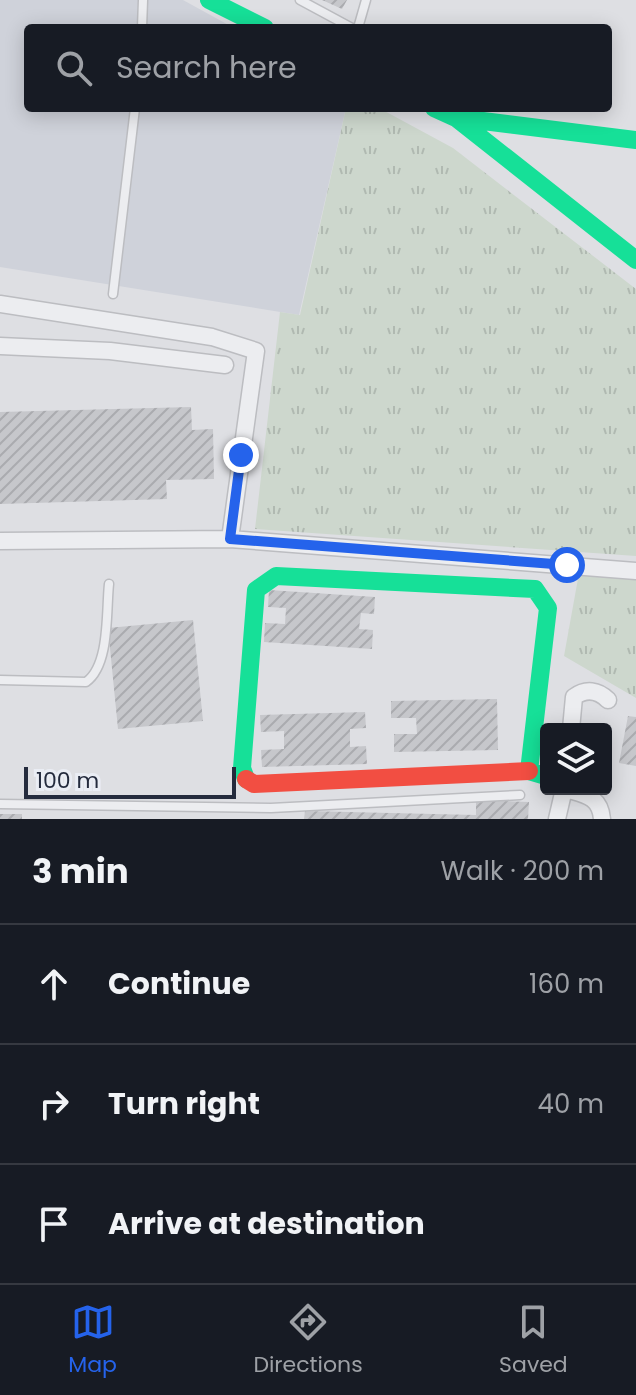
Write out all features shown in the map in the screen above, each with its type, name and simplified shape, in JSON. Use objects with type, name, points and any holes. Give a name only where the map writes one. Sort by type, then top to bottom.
[{"type":"street","points":[[209,0],[257,24]]},
{"type":"street","points":[[443,112],[456,118],[636,260]]},
{"type":"street","points":[[456,118],[636,140]]},
{"type":"street","points":[[0,304],[212,337],[256,351],[230,539]]},
{"type":"street","points":[[0,346],[110,351],[225,365]]},
{"type":"street","points":[[0,541],[230,539],[636,571]]},
{"type":"street","points":[[276,576],[535,589],[548,608],[538,774],[254,784],[246,779],[242,768],[256,590],[276,576]]},
{"type":"street","points":[[572,723],[574,697],[581,691],[593,690],[608,700]]},
{"type":"street","points":[[557,819],[563,795]]},
{"type":"street","points":[[584,795],[591,797],[601,808],[602,819]]},
{"type":"lane","points":[[142,24],[143,0]]},
{"type":"lane","points":[[300,0],[347,24]]},
{"type":"lane","points":[[357,24],[366,0]]},
{"type":"lane","points":[[113,294],[135,112]]},
{"type":"lane","points":[[0,680],[86,682],[92,678],[99,665],[109,584]]},
{"type":"lane","points":[[0,804],[271,808],[520,795]]},
{"type":"shaded area","points":[[0,0],[183,0],[227,24],[24,24],[24,112],[345,112],[299,315],[0,267]]},
{"type":"green space","points":[[345,112],[386,112],[453,148],[636,289],[636,556],[255,529],[280,312],[300,315]]},
{"type":"green space","points":[[579,573],[636,579],[636,698],[564,656]]},
{"type":"building","points":[[322,0],[347,0],[342,9]]},
{"type":"building","points":[[191,407],[192,430],[213,429],[214,479],[166,480],[167,499],[0,504],[0,412]]},
{"type":"building","points":[[269,590],[375,597],[374,614],[361,613],[359,629],[373,630],[372,649],[264,642],[265,623],[285,624],[286,608],[268,607]]},
{"type":"building","points":[[193,620],[203,721],[118,729],[108,628]]},
{"type":"building","points":[[497,699],[498,750],[394,752],[394,734],[417,734],[416,718],[391,718],[391,701]]},
{"type":"building","points":[[365,712],[366,728],[350,729],[350,747],[366,746],[367,764],[262,767],[261,750],[284,749],[284,731],[261,732],[260,715]]},
{"type":"building","points":[[628,716],[636,717],[636,766],[619,763]]},
{"type":"building","points":[[476,800],[529,802],[528,819],[304,819],[305,811],[476,815]]},
{"type":"building","points":[[0,814],[22,814],[22,819],[0,819]]},
{"type":"traffic: fast","points":[[209,0],[257,24]]},
{"type":"traffic: fast","points":[[443,112],[456,118],[636,260]]},
{"type":"traffic: fast","points":[[459,118],[636,140]]},
{"type":"traffic: fast","points":[[246,779],[242,768],[256,590],[276,576],[535,589],[548,608],[529,771],[540,774]]},
{"type":"traffic: jam","points":[[246,779],[254,784],[529,771]]},
{"type":"route","points":[[241,455],[230,539],[567,565]]}]
